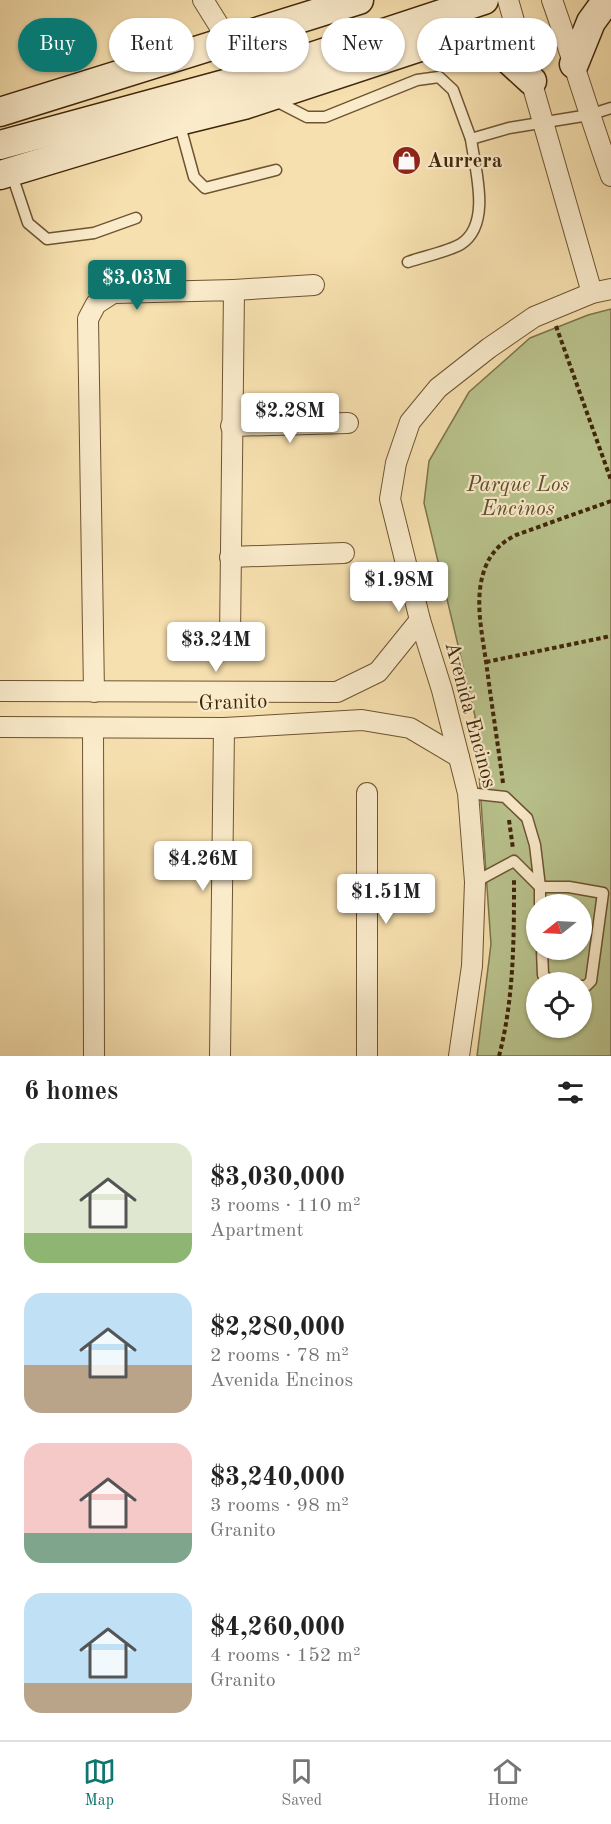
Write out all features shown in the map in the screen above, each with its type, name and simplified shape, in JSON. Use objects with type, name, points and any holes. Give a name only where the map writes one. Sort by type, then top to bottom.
[{"type":"main road","points":[[300,18],[359,0]]},
{"type":"main road","points":[[0,145],[247,78],[484,0]]},
{"type":"main road","points":[[574,64],[591,22],[607,0]]},
{"type":"main road","points":[[6,174],[179,121],[268,97],[454,38],[485,38],[532,81]]},
{"type":"main road","points":[[0,112],[206,48]]},
{"type":"street","points":[[203,0],[214,18]]},
{"type":"street","points":[[508,0],[544,124],[602,291]]},
{"type":"street","points":[[552,0],[611,176]]},
{"type":"street","points":[[244,72],[247,78]]},
{"type":"street","points":[[94,692],[88,319],[96,304],[113,293],[234,290],[314,285]]},
{"type":"street","points":[[230,637],[234,290]]},
{"type":"street","name":"Avenida Encinos","points":[[459,1056],[472,966],[475,882],[468,793],[442,690],[420,620],[390,499],[396,463],[410,422],[438,388],[489,348],[534,317],[602,291]]},
{"type":"street","points":[[231,426],[348,423]]},
{"type":"street","points":[[230,557],[344,553]]},
{"type":"street","name":"Granito","points":[[0,691],[337,692],[378,672],[420,620]]},
{"type":"street","name":"Granito","points":[[0,727],[224,728],[362,720],[410,728],[459,757]]},
{"type":"street","points":[[93,728],[94,1056]]},
{"type":"street","points":[[220,1056],[224,728]]},
{"type":"street","points":[[367,793],[367,1056]]},
{"type":"lane","points":[[268,97],[307,117],[325,117],[417,80],[439,77],[453,90],[471,139],[480,207],[474,230],[461,244],[408,262]]},
{"type":"lane","points":[[471,139],[509,128],[544,124],[611,108]]},
{"type":"lane","points":[[179,121],[194,177],[205,188],[276,170]]},
{"type":"lane","points":[[6,174],[28,224],[47,239],[94,233],[136,218]]},
{"type":"lane","points":[[468,793],[506,797],[527,818],[535,844],[540,894]]},
{"type":"lane","points":[[475,882],[514,861],[540,887],[569,887],[603,893],[592,974]]},
{"type":"path","points":[[550,310],[611,480]]},
{"type":"path","points":[[499,1056],[508,1024],[514,931],[514,861],[480,625],[481,585],[485,568],[503,542],[516,535],[611,501]]},
{"type":"path","points":[[486,662],[611,636]]},
{"type":"green space","name":"Parque Los Encinos","points":[[611,309],[611,1056],[477,1056],[491,944],[475,716],[424,503],[429,461],[469,392],[530,338],[588,315]]},
{"type":"place","name":"Aurrera","points":[[406,161]]}]
